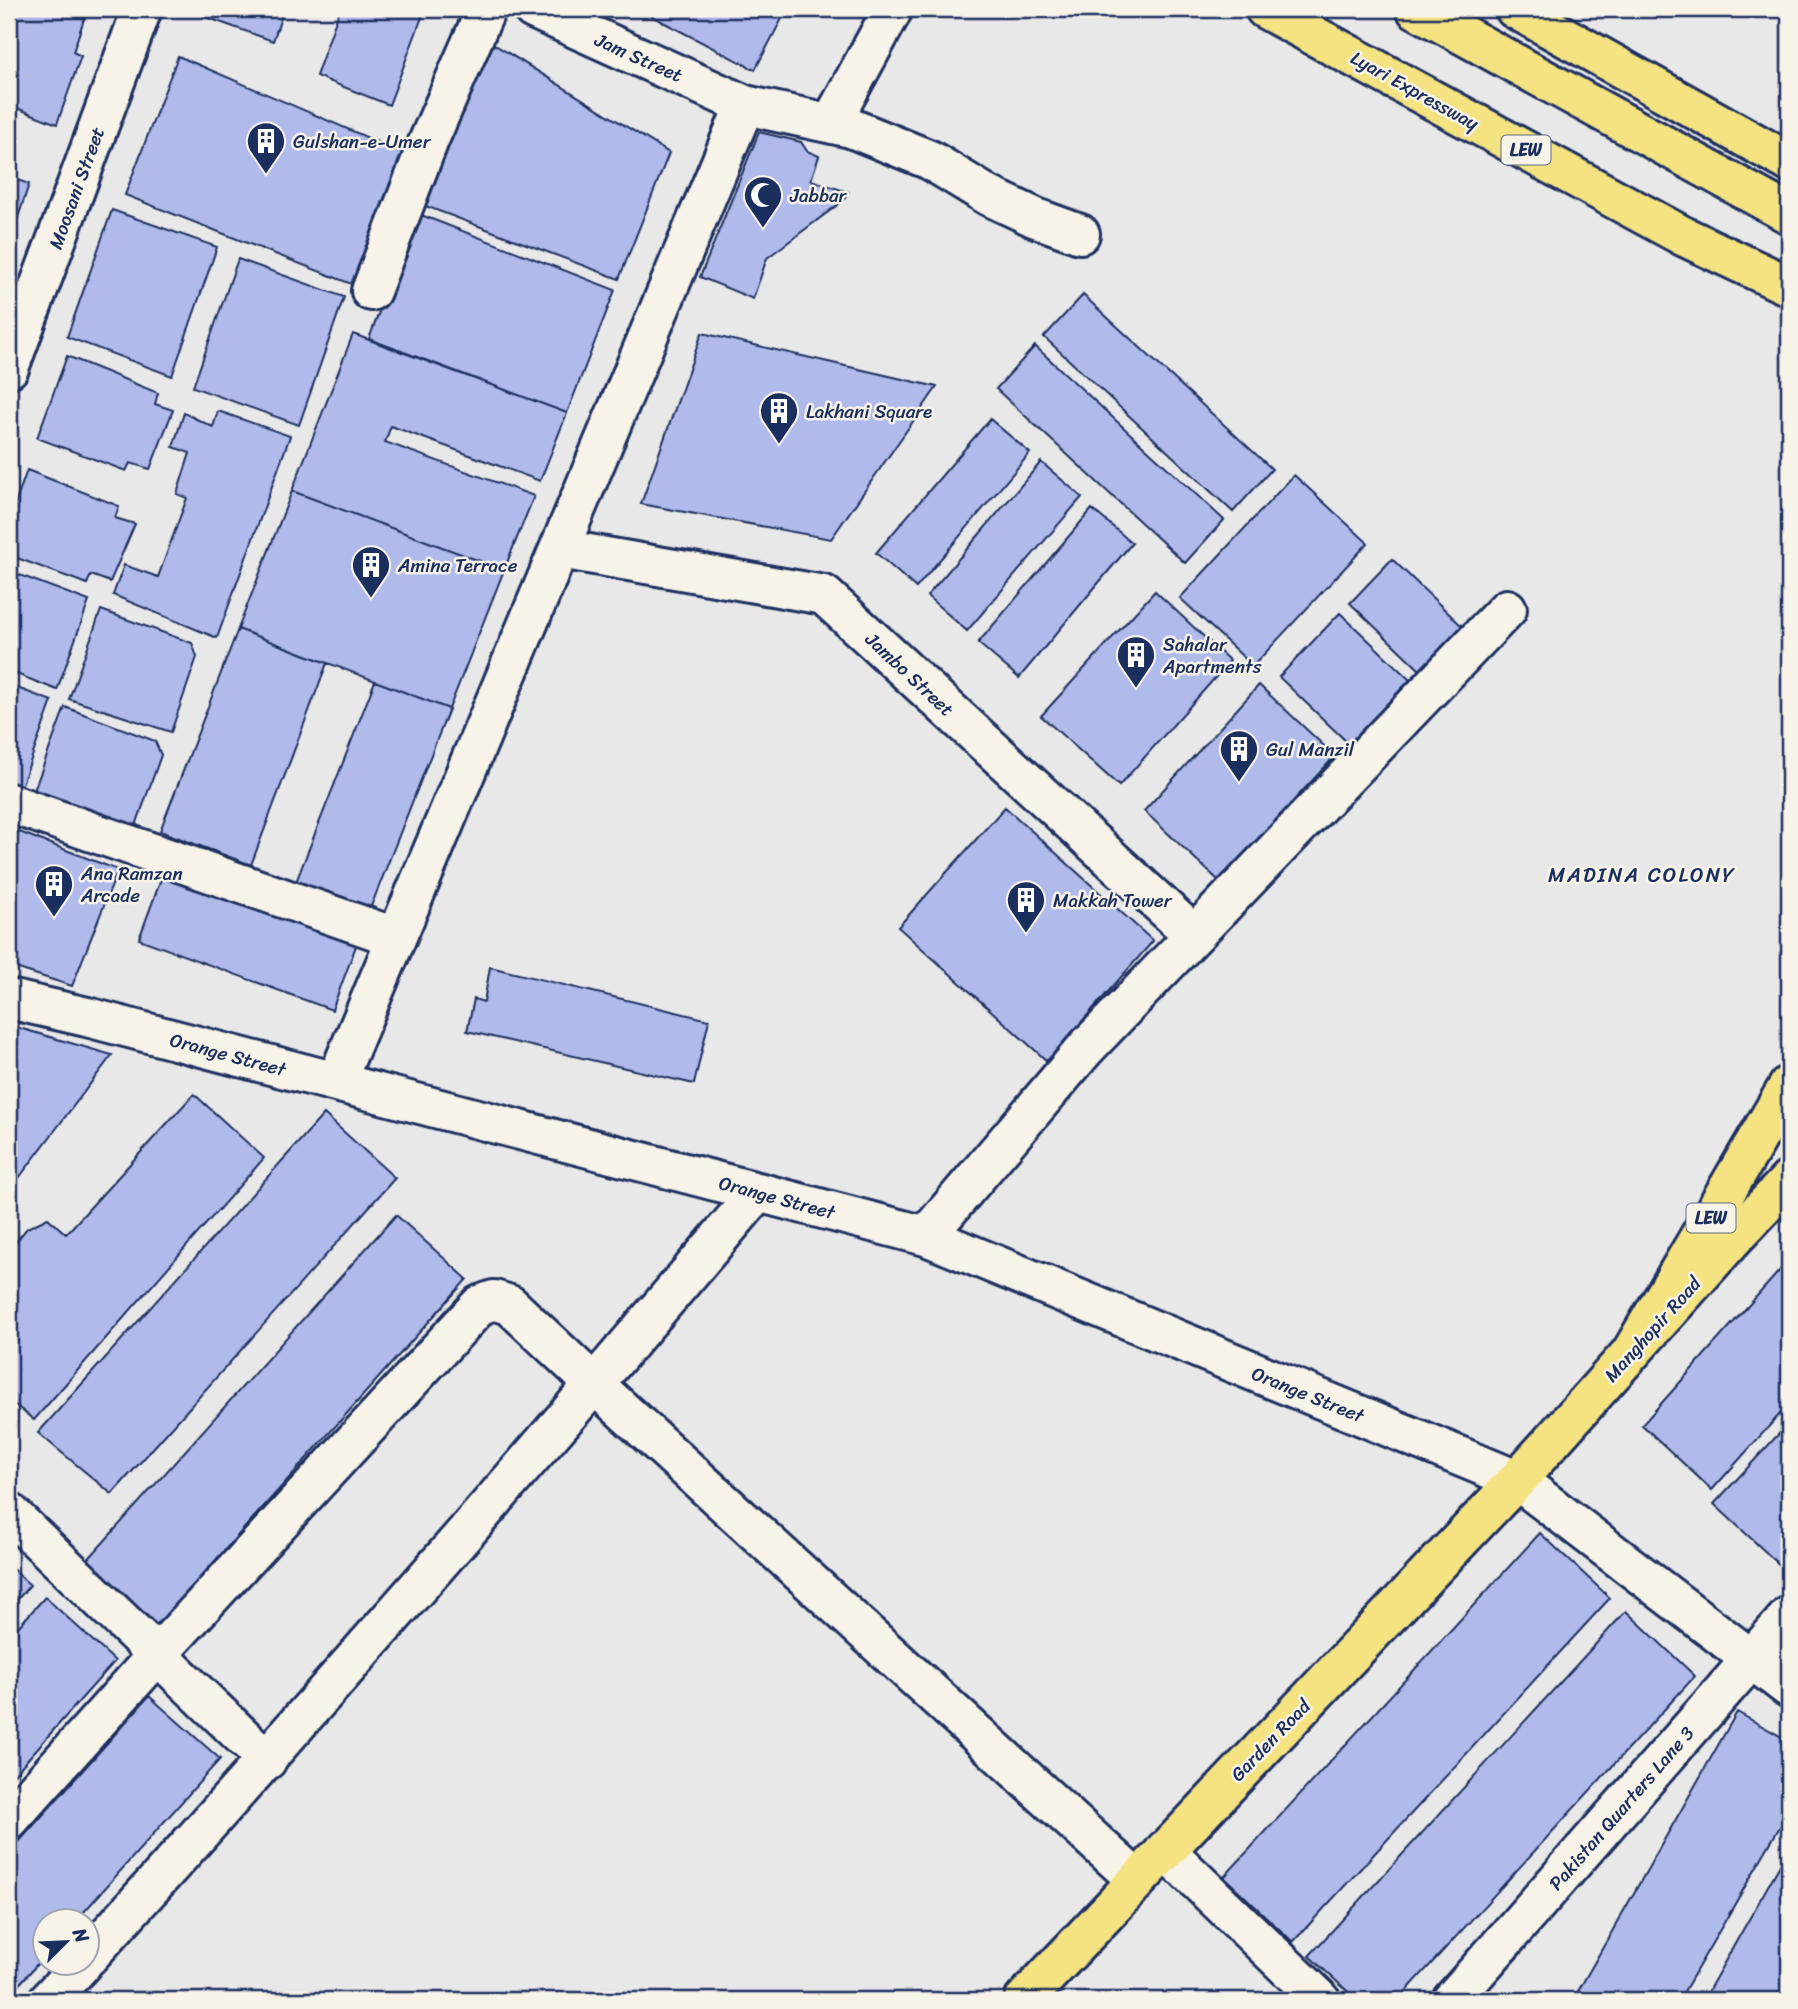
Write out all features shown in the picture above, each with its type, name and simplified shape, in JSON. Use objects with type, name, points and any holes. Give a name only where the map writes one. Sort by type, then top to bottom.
[{"type":"main road","name":"Lyari Expressway","points":[[1265,9],[1683,236],[1789,286]]},
{"type":"main road","points":[[1416,9],[1789,214]]},
{"type":"main road","points":[[1515,9],[1789,162]]},
{"type":"main road","name":"LEW","points":[[1632,1351],[1789,1086]]},
{"type":"main road","name":"Manghopir Road","points":[[1517,1480],[1789,1180]]},
{"type":"main road","name":"Garden Road","points":[[1024,2000],[1517,1480]]},
{"type":"street","name":"Moosani Street","points":[[9,368],[142,9]]},
{"type":"street","points":[[371,291],[429,140],[486,9]]},
{"type":"street","name":"Jam Street","points":[[533,9],[745,105],[851,128],[930,160],[989,197],[1080,234]]},
{"type":"street","points":[[831,123],[893,9]]},
{"type":"street","points":[[337,1082],[395,937],[745,105]]},
{"type":"street","name":"Jambo Street","points":[[560,549],[824,595],[1194,935]]},
{"type":"street","points":[[926,1236],[1085,1049],[1507,610]]},
{"type":"street","points":[[9,803],[395,937]]},
{"type":"street","name":"Orange Street","points":[[9,999],[100,1020],[926,1236],[1517,1480],[1789,1688]]},
{"type":"street","points":[[102,1942],[267,1760],[595,1385],[758,1192]]},
{"type":"street","points":[[9,1820],[157,1655],[480,1305],[494,1300],[510,1305],[1137,1880]]},
{"type":"street","points":[[9,1512],[267,1760]]},
{"type":"street","name":"Pakistan Quarters Lane 3","points":[[1452,2000],[1789,1616]]},
{"type":"street","points":[[1165,1850],[1321,2000]]},
{"type":"street","points":[[48,2000],[69,1978]]},
{"type":"building","points":[[9,9],[67,9],[85,16],[73,52],[81,56],[57,124],[9,105]]},
{"type":"building","points":[[205,9],[284,9],[273,41],[203,16]]},
{"type":"building","points":[[340,9],[425,9],[389,105],[316,76]]},
{"type":"building","points":[[638,9],[787,9],[755,70]]},
{"type":"building","points":[[492,43],[669,153],[619,279],[420,204]]},
{"type":"building","name":"Gulshan-e-Umer","points":[[178,56],[408,155],[354,285],[125,195]]},
{"type":"building","name":"Jabbar","points":[[759,132],[801,142],[807,151],[819,156],[811,180],[848,192],[844,200],[767,258],[753,299],[700,277]]},
{"type":"building","points":[[9,177],[29,184],[9,245]]},
{"type":"building","points":[[112,210],[217,247],[172,376],[67,337]]},
{"type":"building","points":[[416,213],[615,290],[567,413],[369,339]]},
{"type":"building","points":[[238,259],[344,297],[299,425],[193,387]]},
{"type":"building","points":[[1083,295],[1272,469],[1233,512],[1044,337]]},
{"type":"building","name":"Lakhani Square","points":[[702,333],[937,387],[831,539],[641,504]]},
{"type":"building","points":[[353,334],[567,413],[540,481],[391,426],[385,442],[534,496],[504,570],[292,491]]},
{"type":"building","points":[[1035,346],[1224,520],[1185,563],[996,389]]},
{"type":"building","points":[[67,356],[158,393],[155,404],[173,410],[150,469],[130,463],[126,471],[37,438]]},
{"type":"building","points":[[218,411],[290,436],[217,638],[113,595],[124,565],[158,577],[187,498],[177,494],[190,453],[173,447],[184,413],[213,427]]},
{"type":"building","points":[[990,419],[1030,453],[916,588],[876,553]]},
{"type":"building","points":[[1041,462],[1082,497],[967,631],[927,596]]},
{"type":"building","points":[[27,470],[119,506],[115,518],[135,524],[110,582],[91,575],[87,584],[9,555],[9,522]]},
{"type":"building","points":[[1294,475],[1368,543],[1253,666],[1180,598]]},
{"type":"building","name":"Amina Terrace","points":[[292,491],[504,570],[449,709],[238,629]]},
{"type":"building","points":[[1092,509],[1132,543],[1019,678],[978,643]]},
{"type":"building","points":[[1392,559],[1464,628],[1422,672],[1350,603]]},
{"type":"building","points":[[9,571],[89,601],[57,690],[9,671]]},
{"type":"building","name":"Sahalar Apartments","points":[[1155,591],[1230,661],[1119,786],[1041,716]]},
{"type":"building","points":[[101,610],[192,643],[197,657],[171,732],[69,699]]},
{"type":"building","points":[[1340,613],[1410,680],[1349,744],[1279,677]]},
{"type":"building","points":[[238,629],[327,663],[251,865],[160,831]]},
{"type":"building","points":[[375,681],[449,709],[370,909],[296,882]]},
{"type":"building","points":[[9,685],[52,701],[20,790],[9,785]]},
{"type":"building","name":"Gul Manzil","points":[[1259,685],[1335,756],[1219,881],[1144,811]]},
{"type":"building","points":[[65,707],[155,741],[161,755],[134,831],[32,796]]},
{"type":"building","name":"Makkah Tower","points":[[1005,807],[1153,941],[1047,1061],[898,927]]},
{"type":"building","name":"Ana Ramzan Arcade","points":[[9,828],[118,870],[72,986],[9,966]]},
{"type":"building","points":[[164,871],[357,943],[332,1010],[139,939]]},
{"type":"building","points":[[490,967],[709,1020],[694,1084],[467,1031],[474,999],[484,1002]]},
{"type":"building","points":[[9,1025],[112,1055],[9,1191]]},
{"type":"building","points":[[194,1094],[264,1158],[34,1420],[9,1400],[9,1250],[27,1228],[48,1218],[66,1234]]},
{"type":"building","points":[[324,1114],[395,1178],[112,1494],[38,1433]]},
{"type":"building","points":[[396,1215],[467,1279],[155,1628],[84,1564]]},
{"type":"building","points":[[1789,1260],[1789,1404],[1712,1490],[1642,1425]]},
{"type":"building","points":[[1789,1423],[1789,1563],[1784,1569],[1714,1504]]},
{"type":"building","points":[[1540,1533],[1610,1598],[1293,1942],[1224,1877]]},
{"type":"building","points":[[9,1566],[30,1585],[9,1609]]},
{"type":"building","points":[[45,1597],[115,1661],[9,1780],[9,1637]]},
{"type":"building","points":[[1626,1611],[1695,1676],[1398,2000],[1357,2000],[1309,1956]]},
{"type":"building","points":[[149,1696],[220,1759],[87,1908],[32,1908],[32,1970],[9,1996],[9,1853]]},
{"type":"building","points":[[1737,1712],[1789,1741],[1789,1811],[1679,2000],[1573,2000]]},
{"type":"building","points":[[1789,1849],[1789,2000],[1703,2000]]},
{"type":"place","name":"Gulshan-e-Umer","points":[[266,175]]},
{"type":"place","name":"Jabbar","points":[[763,229]]},
{"type":"place","name":"Lakhani Square","points":[[779,445]]},
{"type":"place","name":"Amina Terrace","points":[[371,599]]},
{"type":"place","name":"Sahalar Apartments","points":[[1136,689]]},
{"type":"place","name":"Gul Manzil","points":[[1239,783]]},
{"type":"place","name":"Ana Ramzan Arcade","points":[[54,918]]},
{"type":"place","name":"Makkah Tower","points":[[1026,934]]},
{"type":"district","name":"MADINA COLONY","points":[[1642,875]]}]
